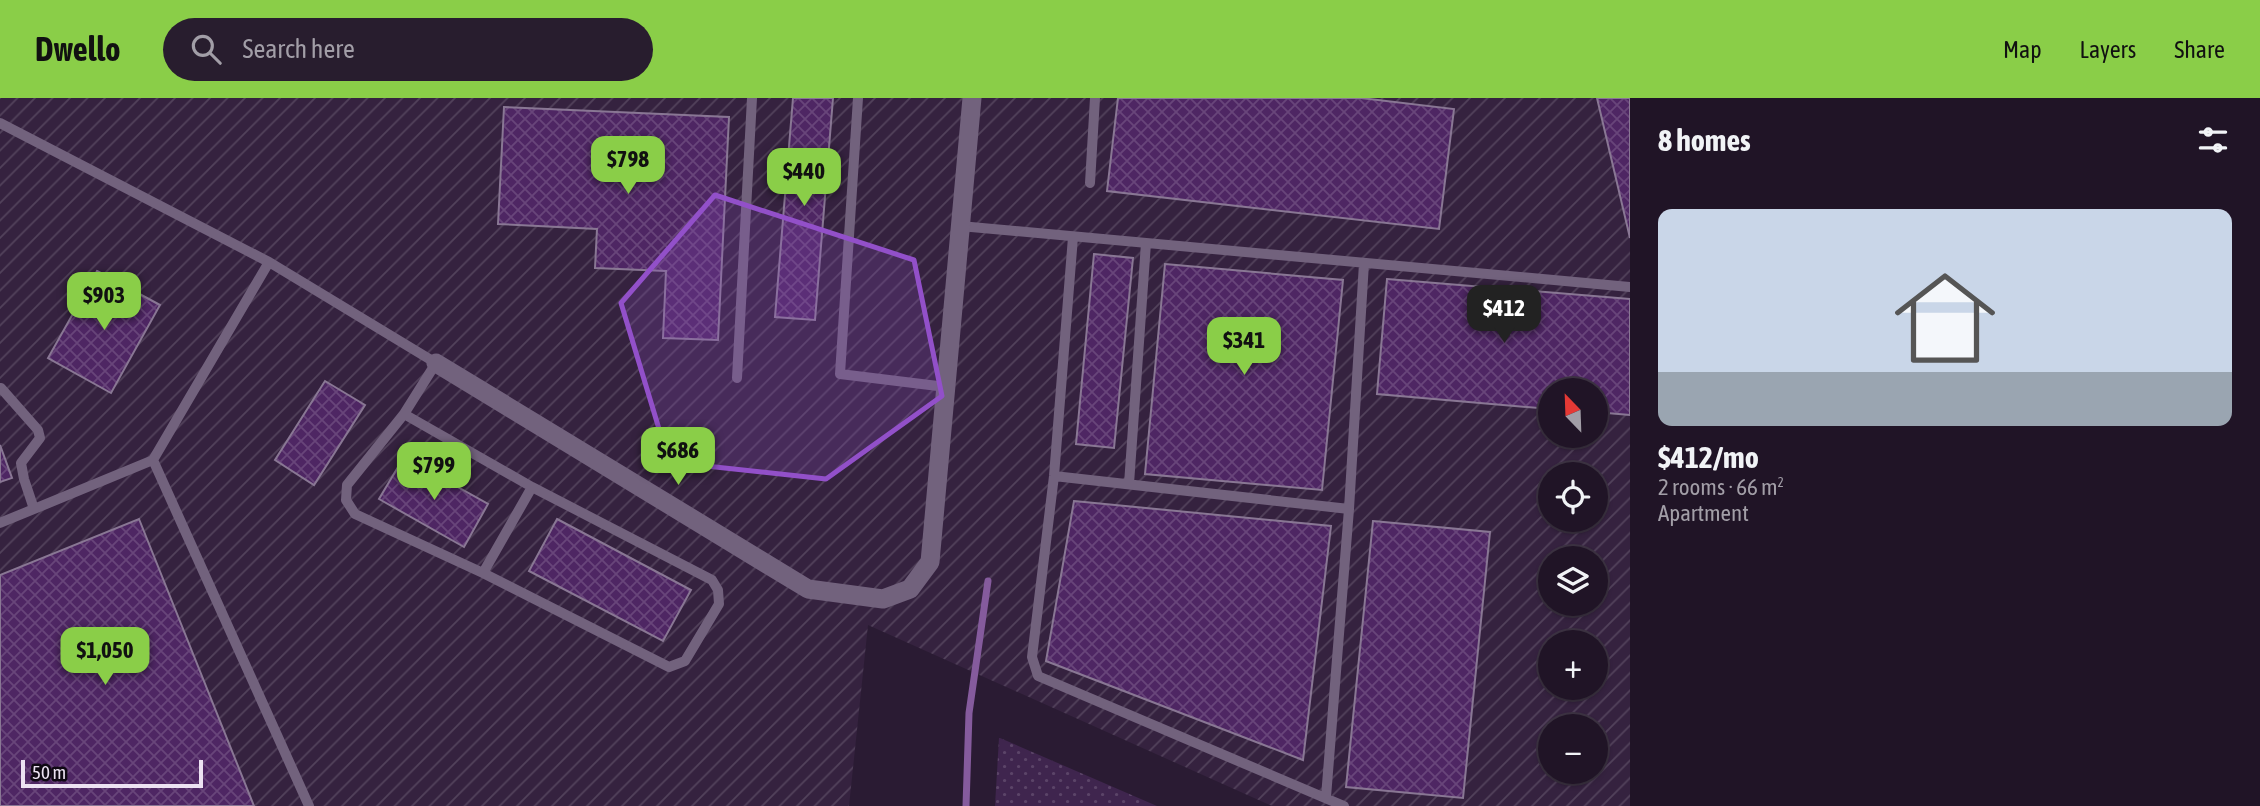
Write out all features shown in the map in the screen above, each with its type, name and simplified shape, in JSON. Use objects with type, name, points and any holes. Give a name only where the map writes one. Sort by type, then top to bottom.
[{"type":"street","points":[[436,363],[808,589],[883,599],[910,589],[930,562],[972,98]]},
{"type":"lane","points":[[737,378],[751,98]]},
{"type":"lane","points":[[859,98],[840,374],[946,387]]},
{"type":"lane","points":[[1090,183],[1096,98]]},
{"type":"lane","points":[[0,123],[5,129],[269,262],[436,363],[404,414],[347,485],[346,500],[355,514],[484,573],[669,667],[685,661],[719,604],[718,590],[712,580],[532,487],[404,414]]},
{"type":"lane","points":[[960,226],[1630,287]]},
{"type":"lane","points":[[1073,237],[1054,476],[1032,657],[1038,676],[1344,806]]},
{"type":"lane","points":[[1129,484],[1146,243]]},
{"type":"lane","points":[[0,523],[153,460],[269,262]]},
{"type":"lane","points":[[1326,797],[1349,509],[1364,263]]},
{"type":"lane","points":[[1,388],[38,430],[40,439],[21,463],[34,509]]},
{"type":"lane","points":[[153,460],[309,806]]},
{"type":"lane","points":[[1054,476],[1349,509]]},
{"type":"lane","points":[[484,573],[532,487]]},
{"type":"highlighted area","points":[[715,195],[914,260],[942,396],[826,479],[669,462],[621,303]]},
{"type":"shaded area","points":[[0,98],[1630,98],[1630,806],[1272,806],[868,625],[849,806],[0,806]]},
{"type":"shaded area","points":[[1000,738],[1157,806],[995,806]]},
{"type":"building","points":[[793,98],[833,98],[815,320],[775,317]]},
{"type":"building","points":[[1118,98],[1361,98],[1454,109],[1439,229],[1107,191]]},
{"type":"building","points":[[1597,98],[1630,98],[1630,238]]},
{"type":"building","points":[[504,107],[729,117],[718,340],[663,338],[666,271],[595,268],[597,229],[498,224]]},
{"type":"building","points":[[1094,254],[1133,258],[1114,448],[1076,444]]},
{"type":"building","points":[[1165,264],[1343,280],[1322,490],[1145,474]]},
{"type":"building","points":[[97,271],[160,305],[111,393],[48,358]]},
{"type":"building","points":[[1387,279],[1630,299],[1630,415],[1608,413],[1608,378],[1538,378],[1538,408],[1377,394]]},
{"type":"building","points":[[325,381],[365,405],[314,485],[275,460]]},
{"type":"building","points":[[0,445],[12,478],[0,482]]},
{"type":"building","points":[[404,457],[488,504],[464,547],[379,499]]},
{"type":"building","points":[[1074,501],[1331,526],[1303,760],[1046,661]]},
{"type":"building","points":[[139,519],[254,806],[0,806],[0,575]]},
{"type":"building","points":[[557,519],[691,590],[663,641],[529,571]]},
{"type":"building","points":[[1373,521],[1490,532],[1463,798],[1346,787]]},
{"type":"waterway","points":[[966,806],[969,713],[988,581]]}]
